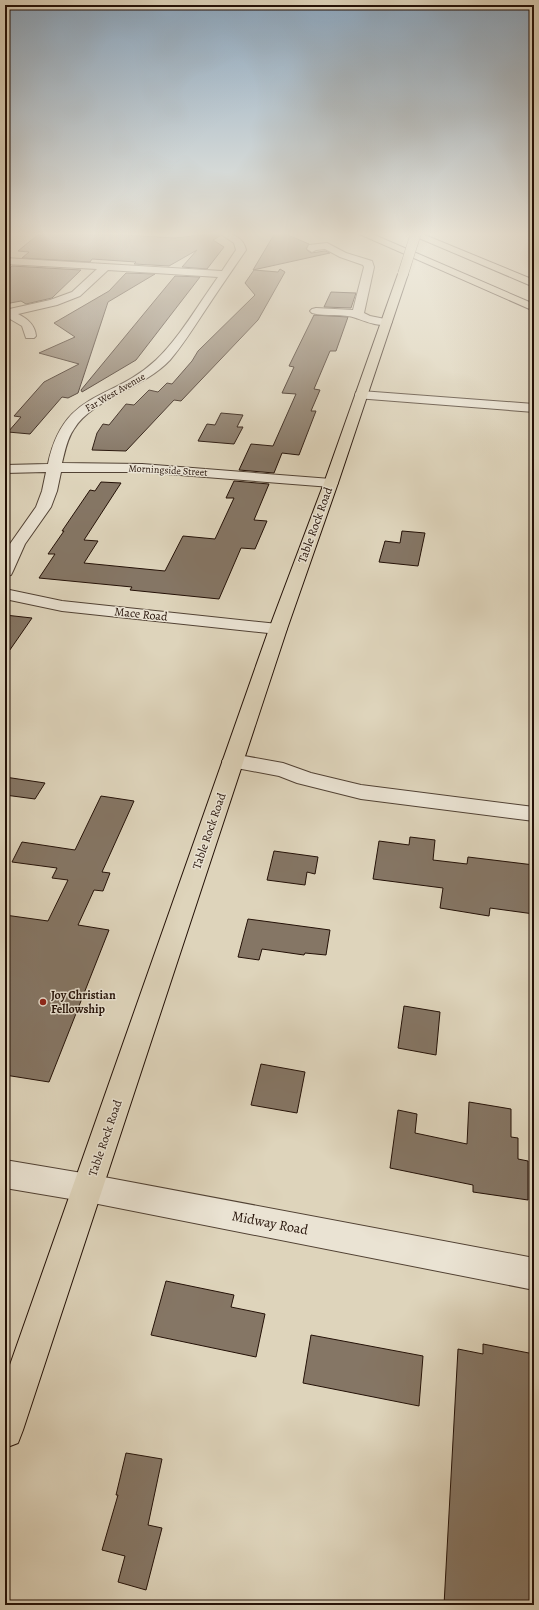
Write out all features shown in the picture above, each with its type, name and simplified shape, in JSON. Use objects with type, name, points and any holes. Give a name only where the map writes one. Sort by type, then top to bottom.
[{"type":"main road","name":"Table Rock Road","points":[[5,1430],[278,629],[331,483],[391,308]]},
{"type":"street","points":[[6,313],[29,308]]},
{"type":"street","name":"Far West Avenue","points":[[5,572],[16,545],[38,517],[46,501],[58,451],[67,427],[76,417],[98,400],[148,373],[164,360],[202,308]]},
{"type":"street","points":[[358,314],[359,308]]},
{"type":"street","points":[[316,311],[358,314],[367,319],[386,322]]},
{"type":"street","points":[[6,313],[28,324],[30,336]]},
{"type":"street","points":[[361,395],[534,408]]},
{"type":"street","name":"Morningside Street","points":[[5,469],[95,467],[179,470],[331,483]]},
{"type":"street","name":"Mace Road","points":[[5,594],[62,606],[278,629]]},
{"type":"street","points":[[233,761],[283,770],[305,778],[361,792],[534,814]]},
{"type":"street","name":"Midway Road","points":[[5,1174],[88,1188],[534,1274]]},
{"type":"building","points":[[80,308],[106,308],[78,393],[68,398],[62,397],[30,434],[8,432],[21,417],[14,416],[44,382],[79,364],[39,353],[75,337],[54,323]]},
{"type":"building","points":[[149,308],[176,308],[136,360],[82,392],[81,390]]},
{"type":"building","points":[[242,308],[265,308],[258,320],[181,401],[174,400],[126,451],[92,450],[97,433],[103,424],[109,425],[126,404],[134,405],[149,390],[158,392],[167,383],[172,384],[192,361],[198,351]]},
{"type":"building","points":[[314,315],[348,317],[336,351],[330,351],[314,389],[320,390],[311,411],[316,411],[299,455],[282,453],[274,473],[239,470],[251,444],[273,446],[296,394],[282,393],[294,367],[289,366]]},
{"type":"building","points":[[221,413],[243,415],[237,427],[243,427],[234,444],[198,441],[207,424],[215,425]]},
{"type":"building","points":[[234,481],[269,484],[254,520],[267,521],[255,549],[241,548],[219,599],[130,590],[132,587],[39,578],[55,554],[48,554],[64,531],[62,531],[90,490],[95,491],[101,482],[121,483],[84,540],[98,541],[84,563],[165,571],[183,536],[215,539],[234,498],[226,498]]},
{"type":"building","points":[[402,531],[425,533],[418,566],[379,562],[385,541],[400,543]]},
{"type":"building","points":[[5,615],[32,618],[5,657]]},
{"type":"building","points":[[5,777],[45,783],[35,799],[5,795]]},
{"type":"building","name":"Joy Christian Fellowship","points":[[101,796],[134,801],[102,872],[110,873],[103,891],[94,890],[78,925],[109,930],[49,1082],[5,1075],[5,915],[48,921],[68,880],[52,878],[57,868],[12,862],[22,842],[75,850]]},
{"type":"building","points":[[410,837],[435,840],[433,860],[467,864],[468,857],[534,865],[534,914],[490,908],[489,916],[440,908],[443,888],[373,879],[379,841],[409,845]]},
{"type":"building","points":[[274,851],[318,857],[315,874],[307,872],[305,885],[267,880]]},
{"type":"building","points":[[248,919],[330,930],[326,955],[305,953],[304,955],[262,949],[259,960],[238,957]]},
{"type":"building","points":[[404,1006],[440,1012],[436,1055],[398,1048]]},
{"type":"building","points":[[261,1064],[305,1072],[297,1113],[251,1105]]},
{"type":"building","points":[[469,1102],[511,1109],[511,1137],[518,1138],[518,1159],[528,1161],[528,1200],[473,1192],[473,1185],[390,1168],[398,1110],[417,1114],[415,1133],[467,1144]]},
{"type":"building","points":[[166,1281],[234,1295],[231,1307],[265,1314],[256,1357],[151,1335]]},
{"type":"building","points":[[311,1335],[423,1356],[419,1406],[303,1383]]},
{"type":"building","points":[[483,1344],[534,1354],[534,1605],[444,1605],[458,1349],[483,1354]]},
{"type":"building","points":[[126,1453],[162,1459],[148,1525],[162,1528],[146,1590],[118,1582],[125,1556],[102,1550],[118,1495],[116,1495]]},
{"type":"place","name":"Joy Christian Fellowship","points":[[43,1002]]}]
